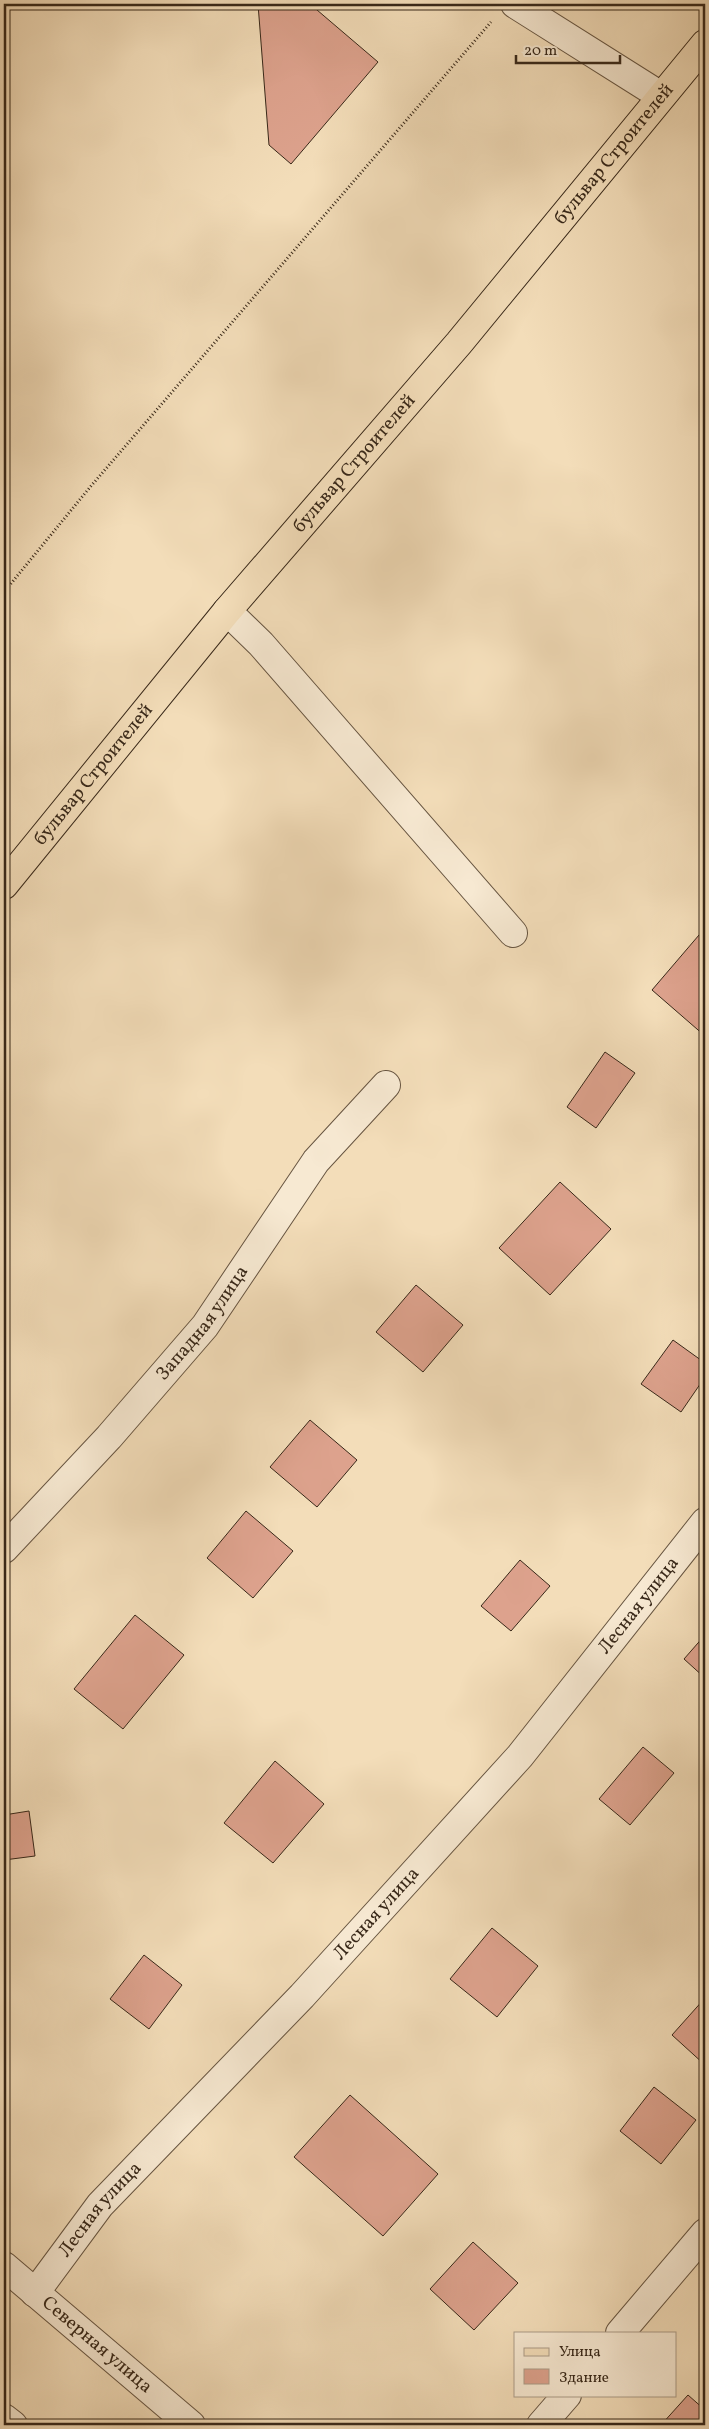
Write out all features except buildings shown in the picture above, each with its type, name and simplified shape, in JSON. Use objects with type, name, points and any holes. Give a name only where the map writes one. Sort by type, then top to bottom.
[{"type":"main road","name":"бульвар Строителей","points":[[4,884],[227,611],[459,343],[705,44]]},
{"type":"street","points":[[504,11],[661,96]]},
{"type":"street","points":[[227,611],[261,644],[513,933]]},
{"type":"street","name":"Западная улица","points":[[4,1549],[109,1437],[204,1326],[316,1161],[386,1085]]},
{"type":"street","name":"Лесная улица","points":[[35,2293],[100,2205],[302,1996],[520,1756],[705,1522]]},
{"type":"street","points":[[621,2332],[705,2233]]},
{"type":"street","name":"Северная улица","points":[[4,2266],[191,2425]]},
{"type":"street","points":[[541,2425],[566,2396]]},
{"type":"street","points":[[4,2418],[13,2425]]},
{"type":"path","points":[[4,592],[123,448],[504,11]]}]
